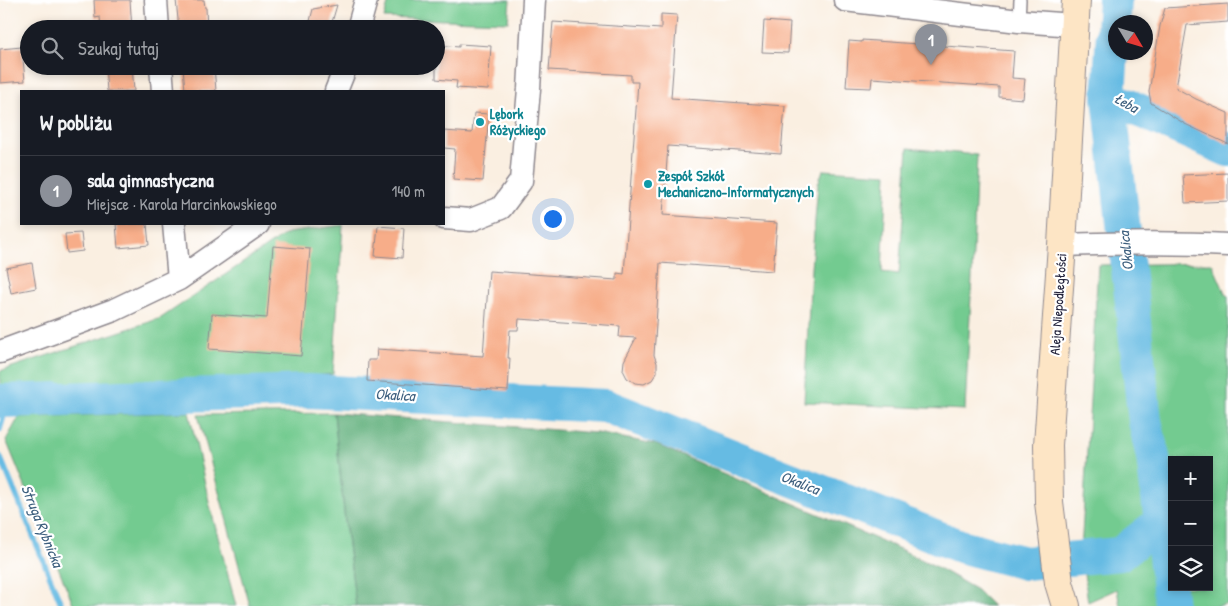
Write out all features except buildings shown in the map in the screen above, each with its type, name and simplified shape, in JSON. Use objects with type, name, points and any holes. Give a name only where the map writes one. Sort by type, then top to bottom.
[{"type":"main road","name":"Aleja Niepodległości","points":[[1066,606],[1059,583],[1049,502],[1048,445],[1075,13]]},
{"type":"street","points":[[156,0],[157,20]]},
{"type":"street","points":[[360,20],[366,0]]},
{"type":"street","points":[[445,218],[471,220],[501,208],[521,181],[534,0]]},
{"type":"street","points":[[845,0],[1075,13]]},
{"type":"street","points":[[162,75],[163,90]]},
{"type":"street","points":[[336,90],[342,75]]},
{"type":"street","points":[[174,225],[178,279]]},
{"type":"street","points":[[0,352],[114,310],[178,279],[257,225]]},
{"type":"street","points":[[1062,245],[1100,243],[1228,244]]},
{"type":"green space","points":[[389,0],[510,0],[508,22],[384,18]]},
{"type":"green space","points":[[908,148],[977,155],[965,410],[804,402],[811,269],[818,184],[823,170],[887,174],[882,272],[899,274]]},
{"type":"green space","points":[[343,225],[333,374],[243,383],[0,393],[0,371],[161,318],[287,233]]},
{"type":"green space","points":[[1212,263],[1228,296],[1228,604],[1217,606],[1120,606],[1117,589],[1088,602],[1081,552],[1098,265]]},
{"type":"green space","points":[[189,412],[210,506],[236,606],[74,606],[6,440],[19,417]]},
{"type":"green space","points":[[334,413],[356,606],[250,606],[198,415]]},
{"type":"green space","points":[[334,413],[597,433],[655,444],[900,549],[977,590],[993,606],[356,606]]},
{"type":"waterway","name":"Łeba","points":[[1115,0],[1109,97],[1228,150]]},
{"type":"waterway","name":"Okalica","points":[[0,401],[308,391],[606,406],[960,546],[1025,563],[1120,554],[1161,522],[1153,457],[1145,421],[1109,97]]},
{"type":"waterway","name":"Struga Rybnicka","points":[[0,430],[8,401]]},
{"type":"waterway","name":"Struga Rybnicka","points":[[0,456],[62,606]]},
{"type":"waterway","name":"Łeba","points":[[1161,522],[1171,606]]},
{"type":"place","name":"sala gimnastyczna","points":[[931,65]]},
{"type":"place","name":"Lębork Różyckiego","points":[[480,122]]},
{"type":"place","name":"Zespół Szkół Mechaniczno-Informatycznych","points":[[648,184]]}]
